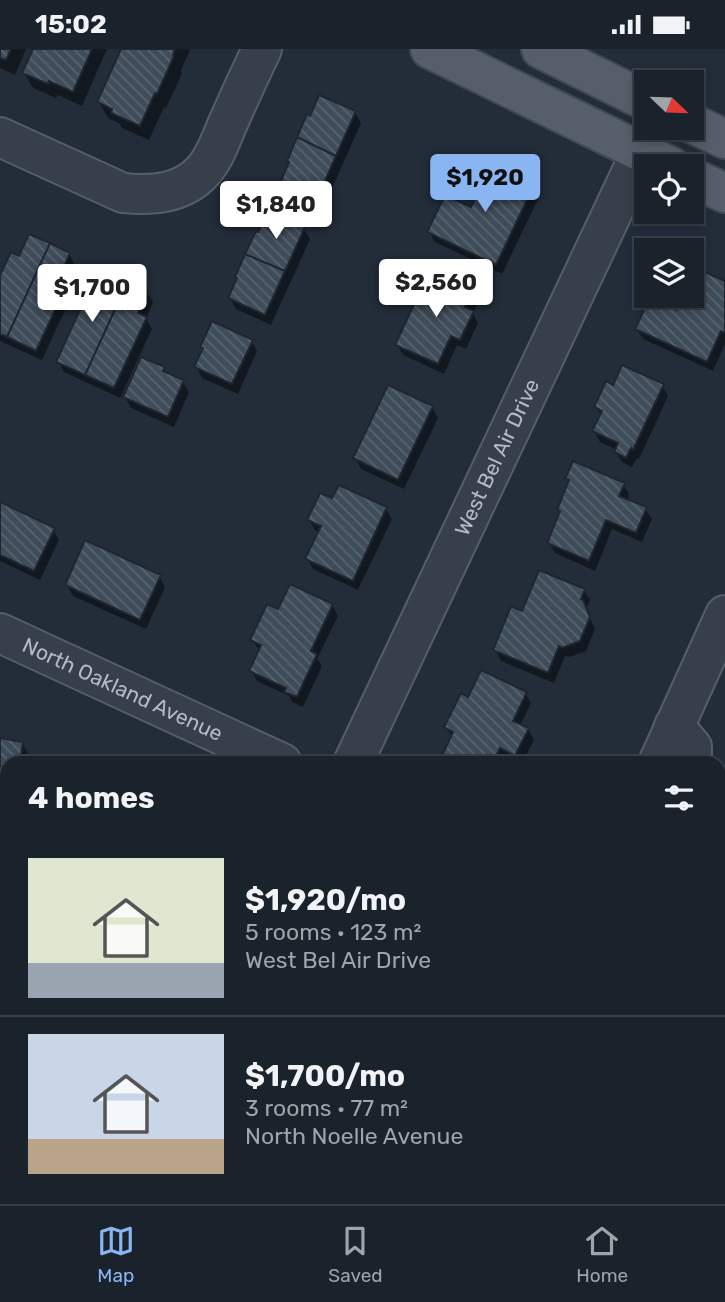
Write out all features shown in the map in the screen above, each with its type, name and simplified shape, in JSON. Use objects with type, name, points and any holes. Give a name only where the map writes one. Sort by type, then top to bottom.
[{"type":"main road","points":[[430,49],[646,154]]},
{"type":"main road","points":[[541,49],[634,95]]},
{"type":"main road","points":[[704,129],[725,139]]},
{"type":"main road","points":[[704,183],[725,193]]},
{"type":"street","points":[[0,137],[123,193],[166,193],[186,185],[203,171],[217,147],[262,49]]},
{"type":"street","name":"West Bel Air Drive","points":[[357,756],[634,203]]},
{"type":"street","points":[[661,756],[725,615]]},
{"type":"street","name":"North Oakland Avenue","points":[[0,633],[267,756]]},
{"type":"street","points":[[674,726],[692,747],[692,756]]},
{"type":"building","points":[[0,49],[11,49],[6,60],[0,58]]},
{"type":"building","points":[[33,49],[92,49],[73,92],[22,73]]},
{"type":"building","points":[[121,49],[175,49],[157,94],[155,93],[140,126],[111,113],[112,109],[97,102]]},
{"type":"building","points":[[319,95],[356,111],[336,156],[297,137]]},
{"type":"building","points":[[297,137],[336,156],[317,199],[280,183]]},
{"type":"building","points":[[494,160],[536,181],[496,265],[427,232],[445,195],[471,207]]},
{"type":"building","points":[[268,211],[305,227],[285,271],[245,254]]},
{"type":"building","points":[[29,234],[50,243],[7,337],[0,334],[0,275],[11,252],[19,256]]},
{"type":"building","points":[[50,243],[70,253],[60,275],[69,280],[36,351],[7,337]]},
{"type":"building","points":[[245,254],[285,271],[265,315],[228,298]]},
{"type":"building","points":[[107,272],[128,281],[85,375],[56,362],[89,290],[97,294]]},
{"type":"building","points":[[429,272],[472,292],[465,307],[474,311],[460,340],[451,336],[438,364],[395,345]]},
{"type":"building","points":[[704,272],[725,281],[725,333],[721,331],[707,362],[635,329],[645,308],[704,308]]},
{"type":"building","points":[[128,281],[148,291],[138,313],[147,317],[114,388],[85,375]]},
{"type":"building","points":[[212,321],[253,340],[232,384],[194,367]]},
{"type":"building","points":[[141,357],[165,367],[163,371],[184,380],[168,417],[123,397]]},
{"type":"building","points":[[622,365],[664,384],[633,450],[631,448],[626,458],[614,452],[618,443],[592,431],[602,411],[594,407],[606,381],[613,385]]},
{"type":"building","points":[[388,385],[433,406],[398,480],[353,458]]},
{"type":"building","points":[[573,461],[625,483],[619,496],[647,507],[636,533],[606,520],[589,561],[547,543],[560,511],[557,510],[569,480],[565,479]]},
{"type":"building","points":[[339,485],[387,507],[353,581],[305,559],[321,526],[307,520],[320,493],[332,498]]},
{"type":"building","points":[[0,502],[55,528],[34,571],[0,555]]},
{"type":"building","points":[[85,540],[161,575],[140,620],[65,585]]},
{"type":"building","points":[[539,570],[585,589],[581,599],[590,617],[580,641],[562,648],[559,646],[548,673],[493,650],[511,606],[522,611]]},
{"type":"building","points":[[290,584],[333,604],[311,651],[317,654],[297,697],[284,692],[286,688],[249,671],[261,645],[250,640],[267,604],[278,609]]},
{"type":"building","points":[[481,670],[527,692],[513,721],[529,728],[515,756],[500,748],[496,756],[442,756],[453,732],[444,727],[461,693],[468,697]]},
{"type":"building","points":[[0,738],[23,742],[21,756],[0,756]]}]
